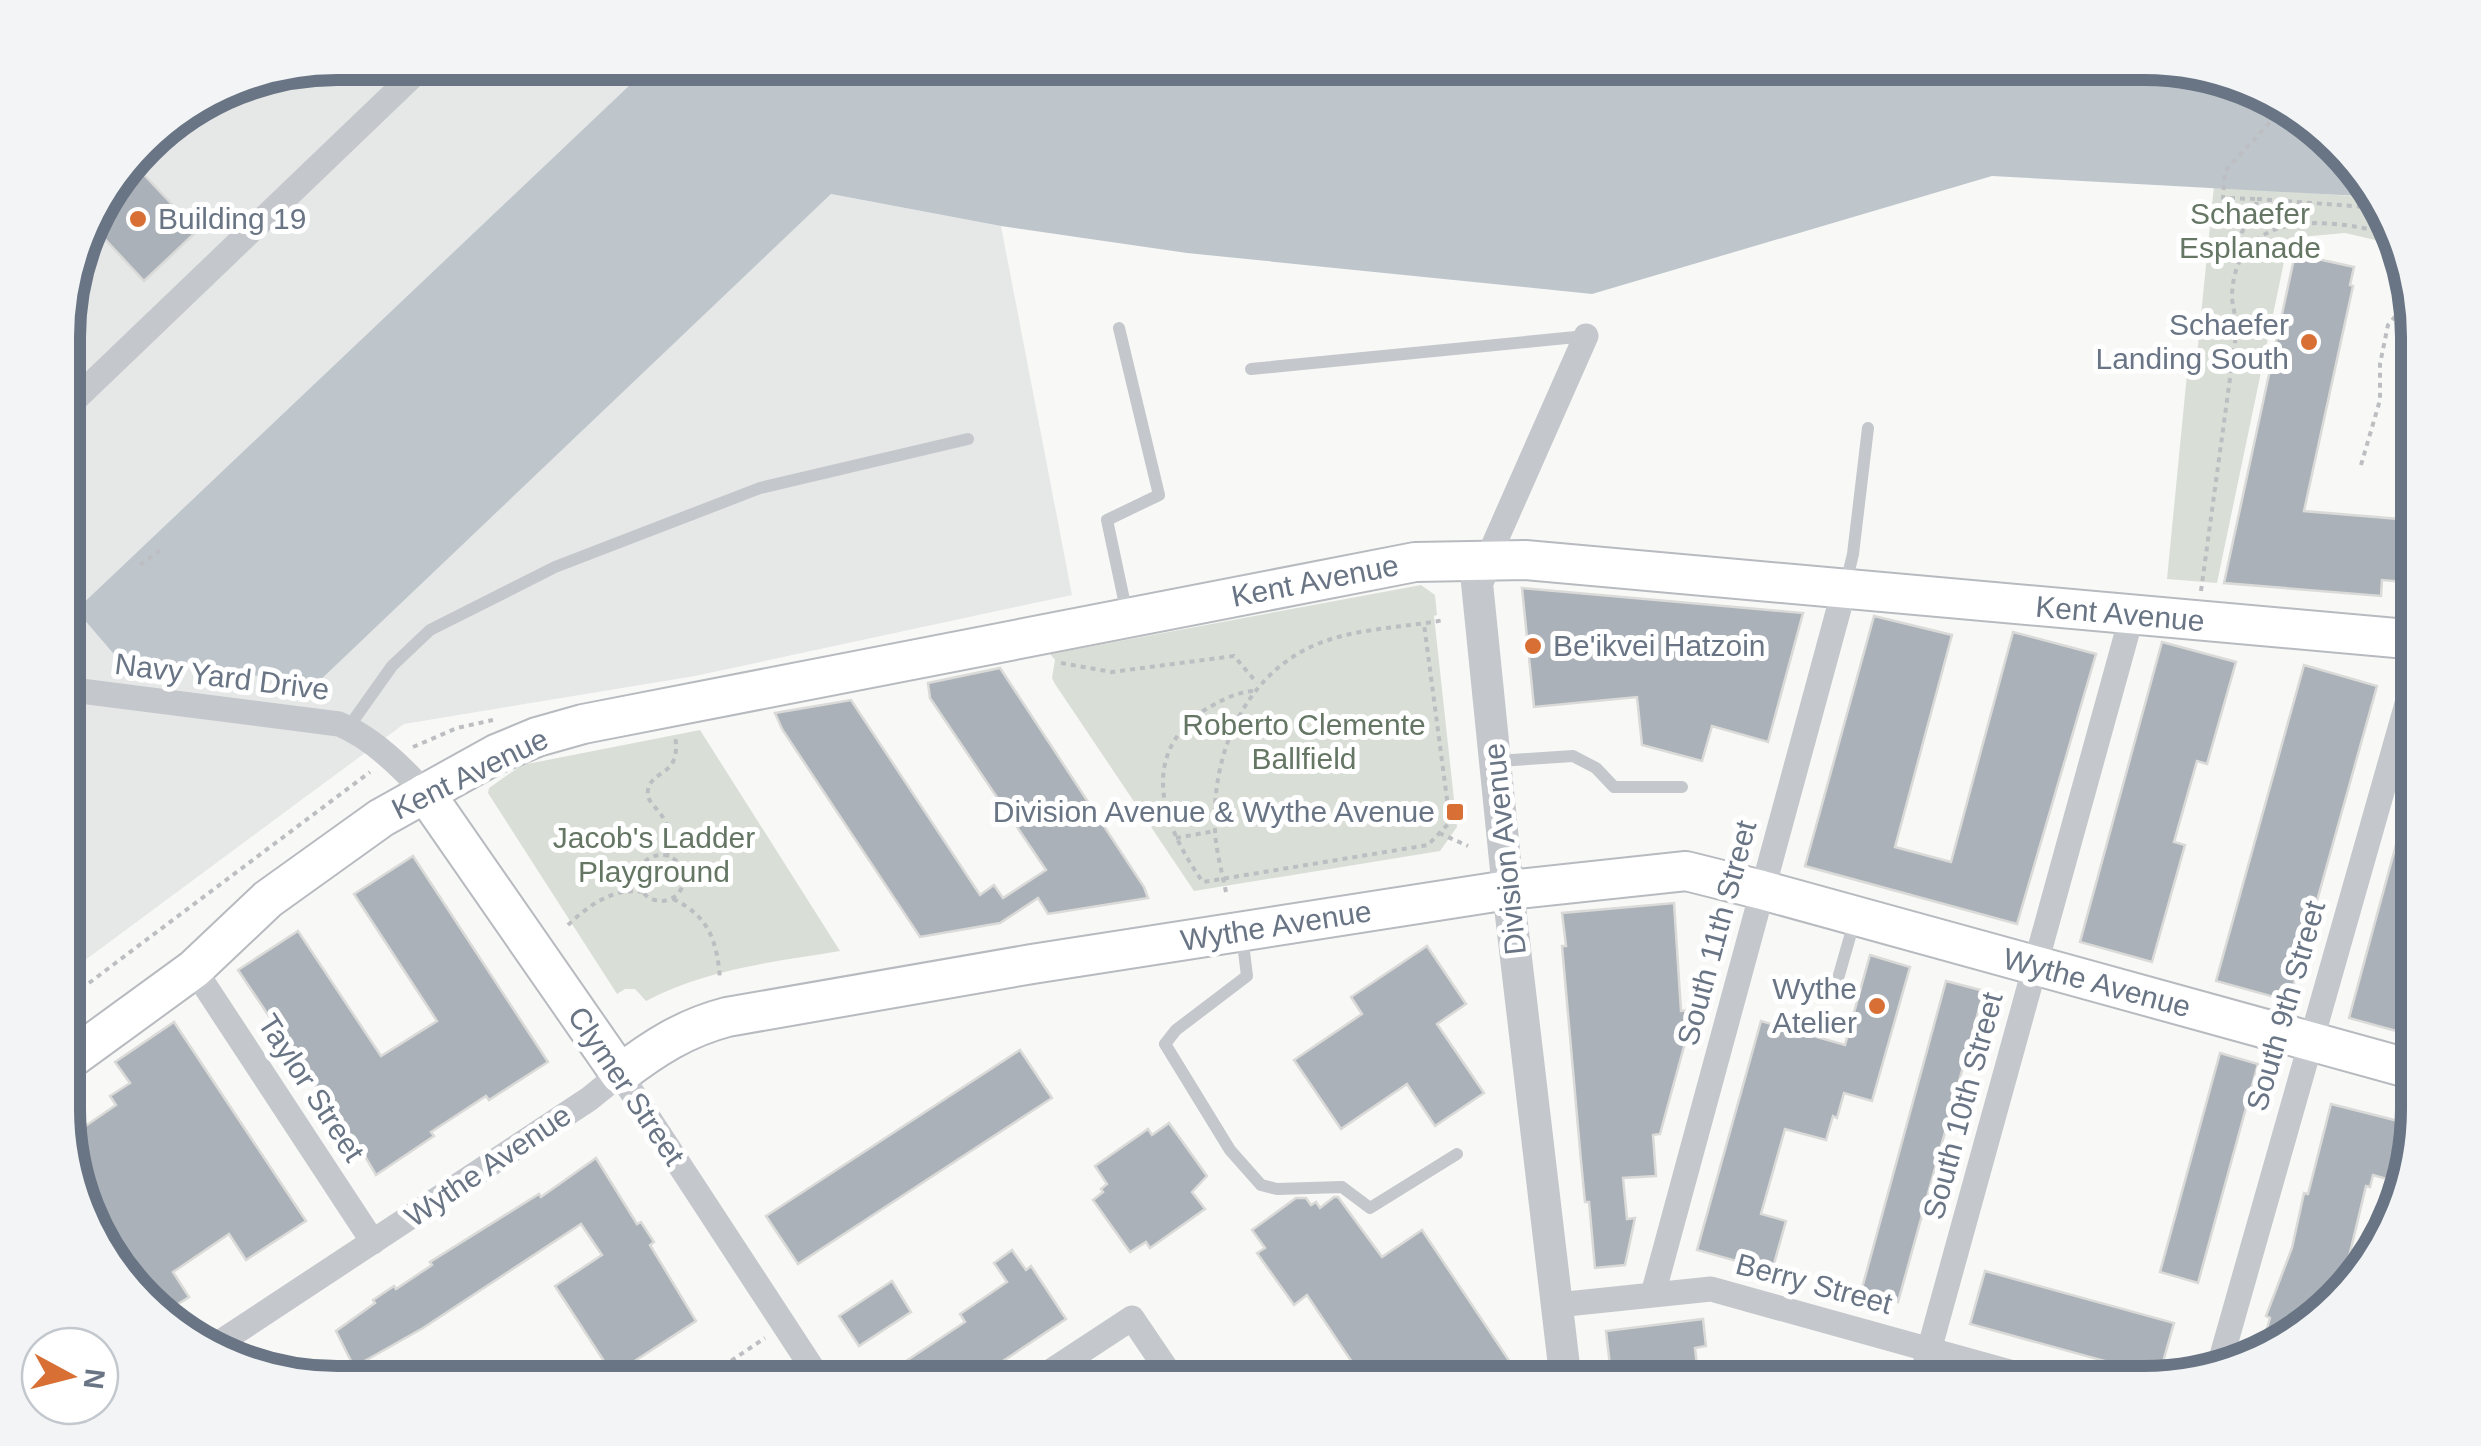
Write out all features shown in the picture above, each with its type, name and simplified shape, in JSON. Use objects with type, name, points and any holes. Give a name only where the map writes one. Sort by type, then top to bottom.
[{"type":"main road","name":"Kent Avenue","points":[[80,1052],[194,969],[268,898],[382,818],[419,786],[516,745],[582,724],[1415,562],[1487,560],[1592,565],[2400,638]]},
{"type":"main road","name":"Clymer Street","points":[[419,786],[620,1074]]},
{"type":"main road","name":"Wythe Avenue","points":[[620,1074],[658,1044],[700,1024],[727,1017],[977,973],[1508,890],[1672,872],[1701,874],[1762,890],[2400,1066]]},
{"type":"main road","name":"Kent Avenue","points":[[80,1026],[230,911],[268,898]]},
{"type":"street","points":[[80,395],[407,80]]},
{"type":"street","name":"Division Avenue","points":[[1564,1365],[1508,890],[1477,583],[1586,336]]},
{"type":"street","name":"South 11th Street","points":[[1653,1294],[1844,590]]},
{"type":"street","name":"South 10th Street","points":[[1925,1365],[2132,614]]},
{"type":"street","name":"Navy Yard Drive","points":[[80,692],[288,716],[348,728],[419,786]]},
{"type":"street","name":"South 9th Street","points":[[2222,1353],[2400,728]]},
{"type":"street","name":"Taylor Street","points":[[194,969],[373,1242]]},
{"type":"street","name":"Wythe Avenue","points":[[225,1339],[589,1099],[620,1074]]},
{"type":"street","name":"Clymer Street","points":[[620,1074],[811,1366]]},
{"type":"street","name":"Berry Street","points":[[1557,1305],[1710,1289],[1984,1365]]},
{"type":"street","points":[[1059,1366],[1132,1318],[1164,1366]]},
{"type":"lane","points":[[1119,328],[1158,495],[1107,520],[1127,616]]},
{"type":"lane","points":[[1251,369],[1586,336]]},
{"type":"lane","points":[[1844,590],[1853,554],[1868,428]]},
{"type":"lane","points":[[348,728],[392,666],[430,630],[554,567],[760,488],[968,439]]},
{"type":"lane","points":[[1496,761],[1573,756],[1596,768],[1614,787],[1682,787]]},
{"type":"lane","points":[[1800,989],[1823,995],[1836,989],[1855,916]]},
{"type":"lane","points":[[1242,932],[1247,976],[1176,1030],[1165,1044],[1230,1150],[1261,1185],[1277,1189],[1342,1187],[1370,1208],[1457,1154]]},
{"type":"path","points":[[2275,116],[2225,171],[2223,198],[2365,207]]},
{"type":"path","points":[[2197,620],[2238,327],[2232,296],[2240,263],[2239,240],[2256,210],[2257,199]]},
{"type":"path","points":[[2240,263],[2252,243],[2269,232],[2299,222],[2332,221],[2377,231]]},
{"type":"path","points":[[2361,465],[2380,400],[2380,364],[2388,325],[2399,311]]},
{"type":"path","points":[[140,565],[162,549]]},
{"type":"path","points":[[1226,892],[1215,831],[1219,773],[1236,723],[1258,685],[1284,661],[1334,638],[1444,620]]},
{"type":"path","points":[[1253,692],[1212,706],[1192,720],[1173,744],[1164,770],[1162,790],[1176,838],[1203,882],[1428,845],[1450,822],[1424,624]]},
{"type":"path","points":[[1054,662],[1112,672],[1234,656],[1258,685]]},
{"type":"path","points":[[667,856],[671,839],[668,821],[647,793],[653,780],[668,772],[674,762],[674,726]]},
{"type":"path","name":"Kent Avenue","points":[[80,990],[324,809],[350,784]]},
{"type":"path","points":[[1176,838],[1215,831]]},
{"type":"path","points":[[1440,833],[1468,846]]},
{"type":"path","points":[[667,856],[679,864],[684,879],[681,889],[671,898],[658,902],[643,892],[638,882],[642,865],[651,857],[667,856]]},
{"type":"path","points":[[568,925],[602,899],[622,892],[643,892]]},
{"type":"path","points":[[671,898],[696,912],[714,935],[720,979]]},
{"type":"path","points":[[725,1366],[784,1325]]},
{"type":"shaded area","points":[[635,80],[80,606],[80,337],[85,287],[114,209],[144,168],[168,144],[223,107],[304,82]]},
{"type":"shaded area","points":[[635,80],[2177,82],[2210,89],[2272,114],[2326,155],[2359,196],[1992,176],[1592,294],[1187,253],[1001,226],[831,194],[315,685],[113,653],[80,615],[80,606]]},
{"type":"shaded area","points":[[831,194],[1001,226],[1072,595],[695,676],[404,724],[80,964],[80,615],[114,653],[314,684]]},
{"type":"green space","name":"Schaefer Esplanade","points":[[2214,186],[2359,197],[2381,241],[2345,233],[2289,238],[2217,583],[2167,579],[2187,374],[2195,374]]},
{"type":"green space","name":"Roberto Clemente Ballfield","points":[[1421,585],[1435,595],[1457,827],[1440,851],[1194,891],[1055,684],[1055,660],[1050,654]]},
{"type":"green space","name":"Jacob's Ladder Playground","points":[[700,730],[840,951],[716,974],[646,1001],[635,989],[617,994],[488,793],[489,788],[522,765]]},
{"type":"building","name":"Building 19","points":[[141,172],[197,231],[144,281],[102,236],[123,194]]},
{"type":"building","points":[[2295,254],[2354,267],[2304,511],[2400,519],[2400,582],[2382,580],[2381,596],[2224,583]]},
{"type":"building","points":[[1522,588],[1803,613],[1768,742],[1712,726],[1702,761],[1642,745],[1637,697],[1534,707]]},
{"type":"building","points":[[1874,616],[1952,635],[1895,847],[1951,862],[2013,632],[2096,654],[2017,924],[1805,866]]},
{"type":"building","points":[[2162,642],[2236,662],[2207,764],[2197,761],[2174,842],[2185,845],[2152,962],[2080,942]]},
{"type":"building","points":[[2304,665],[2377,686],[2289,1001],[2216,981]]},
{"type":"building","points":[[1000,668],[1148,898],[1048,914],[1038,898],[1000,923],[920,937],[775,713],[851,700],[980,895],[994,885],[1003,898],[1046,870],[930,698],[928,683]]},
{"type":"building","points":[[2400,830],[2400,1032],[2349,1018]]},
{"type":"building","points":[[413,856],[548,1062],[431,1132],[434,1136],[376,1175],[238,970],[298,931],[381,1056],[437,1021],[354,894]]},
{"type":"building","points":[[1674,903],[1681,1011],[1694,1010],[1660,1134],[1653,1135],[1656,1176],[1623,1178],[1627,1219],[1635,1218],[1625,1265],[1595,1268],[1581,1161],[1562,913]]},
{"type":"building","points":[[1427,946],[1466,1004],[1437,1024],[1484,1093],[1435,1126],[1407,1084],[1341,1129],[1294,1060],[1362,1014],[1351,997]]},
{"type":"building","points":[[1870,955],[1910,967],[1872,1101],[1844,1093],[1826,1140],[1785,1129],[1761,1214],[1786,1221],[1772,1271],[1697,1250],[1761,1021],[1845,1045]]},
{"type":"building","points":[[1946,981],[1984,991],[1898,1302],[1861,1292]]},
{"type":"building","points":[[174,1022],[306,1221],[246,1260],[229,1234],[173,1272],[189,1297],[174,1307],[123,1252],[89,1175],[81,1129],[116,1105],[110,1096],[130,1083],[115,1062]]},
{"type":"building","points":[[1020,1050],[1052,1098],[798,1264],[766,1216]]},
{"type":"building","points":[[2220,1053],[2258,1064],[2198,1283],[2160,1272]]},
{"type":"building","points":[[2331,1104],[2400,1121],[2390,1180],[2373,1175],[2370,1187],[2366,1186],[2347,1267],[2300,1313],[2265,1335],[2270,1318],[2266,1316],[2292,1248],[2304,1193],[2308,1194]]},
{"type":"building","points":[[1169,1123],[1207,1176],[1192,1192],[1205,1209],[1150,1248],[1146,1242],[1130,1252],[1093,1200],[1107,1184],[1095,1166],[1148,1129],[1152,1135]]},
{"type":"building","points":[[596,1158],[637,1224],[641,1222],[654,1242],[650,1245],[696,1321],[627,1366],[607,1366],[555,1286],[602,1255],[581,1224],[423,1328],[353,1366],[336,1331],[375,1303],[373,1300],[432,1265],[430,1262],[539,1194],[541,1197]]},
{"type":"building","points":[[1338,1197],[1382,1257],[1422,1230],[1512,1365],[1354,1365],[1307,1295],[1294,1305],[1257,1253],[1265,1248],[1252,1230],[1296,1198],[1306,1198],[1311,1205],[1316,1202],[1320,1208]]},
{"type":"building","points":[[1012,1250],[1026,1270],[1031,1266],[1066,1319],[996,1366],[899,1366],[965,1322],[960,1314],[1007,1282],[994,1263]]},
{"type":"building","points":[[1985,1271],[2174,1323],[2161,1365],[2119,1365],[1970,1324]]},
{"type":"building","points":[[892,1281],[911,1312],[859,1346],[839,1316]]},
{"type":"building","points":[[1703,1319],[1706,1346],[1695,1348],[1697,1365],[1610,1365],[1606,1331]]},
{"type":"place","name":"Building 19","points":[[138,219]]},
{"type":"place","name":"Schaefer Landing South","points":[[2309,342]]},
{"type":"place","name":"Be'ikvei Hatzoin","points":[[1533,646]]},
{"type":"place","name":"Division Avenue & Wythe Avenue","points":[[1455,812]]},
{"type":"place","name":"Wythe Atelier","points":[[1877,1006]]}]
